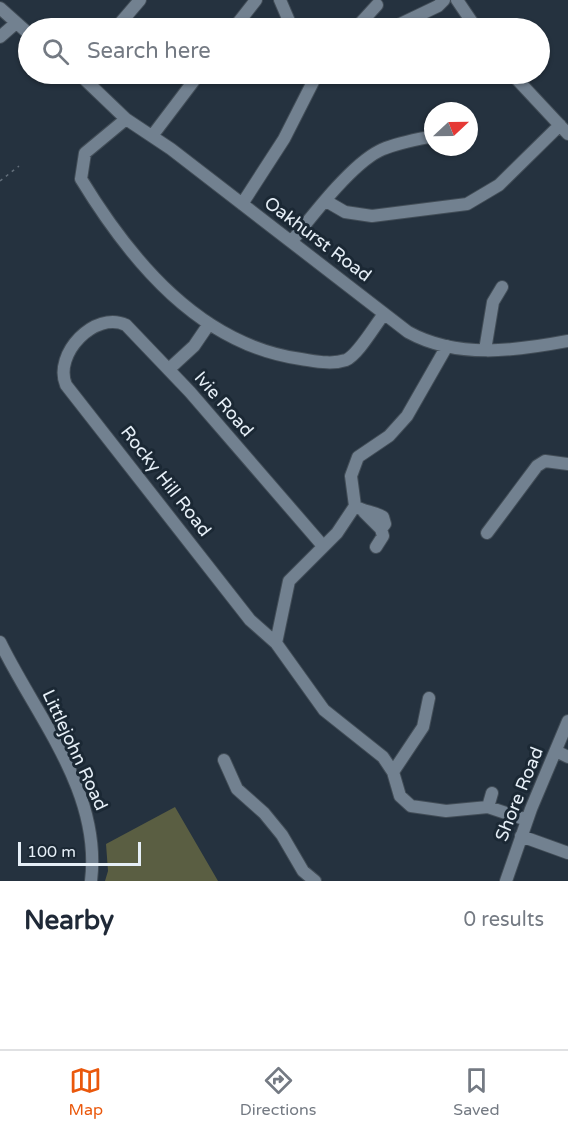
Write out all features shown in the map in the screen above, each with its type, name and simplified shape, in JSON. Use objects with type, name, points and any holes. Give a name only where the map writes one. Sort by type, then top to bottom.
[{"type":"street","points":[[242,18],[256,0]]},
{"type":"street","points":[[280,0],[288,18]]},
{"type":"street","points":[[412,18],[438,6],[444,0]]},
{"type":"street","points":[[457,0],[469,18]]},
{"type":"street","points":[[124,18],[137,1]]},
{"type":"street","points":[[365,18],[377,5]]},
{"type":"street","points":[[0,8],[16,23],[0,38]]},
{"type":"street","name":"Oakhurst Road","points":[[89,84],[126,119],[243,204],[416,337],[447,346],[485,350],[530,348],[568,341]]},
{"type":"street","points":[[152,136],[191,84]]},
{"type":"street","points":[[243,204],[284,139],[309,84]]},
{"type":"street","points":[[326,201],[345,212],[372,216],[467,204],[499,185],[564,130],[521,84]]},
{"type":"street","points":[[126,119],[85,153],[81,179],[126,246],[151,274],[209,324],[269,353],[330,363],[347,359],[384,314]]},
{"type":"street","points":[[292,242],[326,201],[364,162],[381,150],[424,138]]},
{"type":"street","points":[[485,350],[493,302],[501,286]]},
{"type":"street","name":"Ivie Road","points":[[84,334],[112,321],[123,323],[136,333],[323,546]]},
{"type":"street","points":[[169,369],[194,346],[209,324]]},
{"type":"street","name":"Rocky Hill Road","points":[[84,334],[65,361],[63,371],[66,385],[250,620],[276,643],[324,710],[378,752],[393,772],[400,796],[411,806],[446,811],[489,807]]},
{"type":"street","points":[[360,509],[351,476],[358,457],[389,436],[407,416],[447,346]]},
{"type":"street","points":[[487,533],[537,466],[545,461],[568,464]]},
{"type":"street","points":[[360,509],[383,517],[385,524],[381,529],[383,536],[376,548]]},
{"type":"street","points":[[276,643],[289,581],[360,509]]},
{"type":"street","name":"Littlejohn Road","points":[[0,642],[63,756],[84,804],[94,846],[90,881]]},
{"type":"street","points":[[393,772],[423,727],[429,698]]},
{"type":"street","name":"Shore Road","points":[[506,881],[527,820],[568,721]]},
{"type":"street","points":[[556,751],[568,757]]},
{"type":"street","points":[[224,760],[237,789],[282,835],[303,871],[315,881]]},
{"type":"street","points":[[492,793],[489,807],[527,820]]},
{"type":"street","points":[[521,836],[568,853]]},
{"type":"path","points":[[0,181],[19,166]]},
{"type":"green space","points":[[175,807],[218,881],[105,881],[108,871],[106,844]]}]
